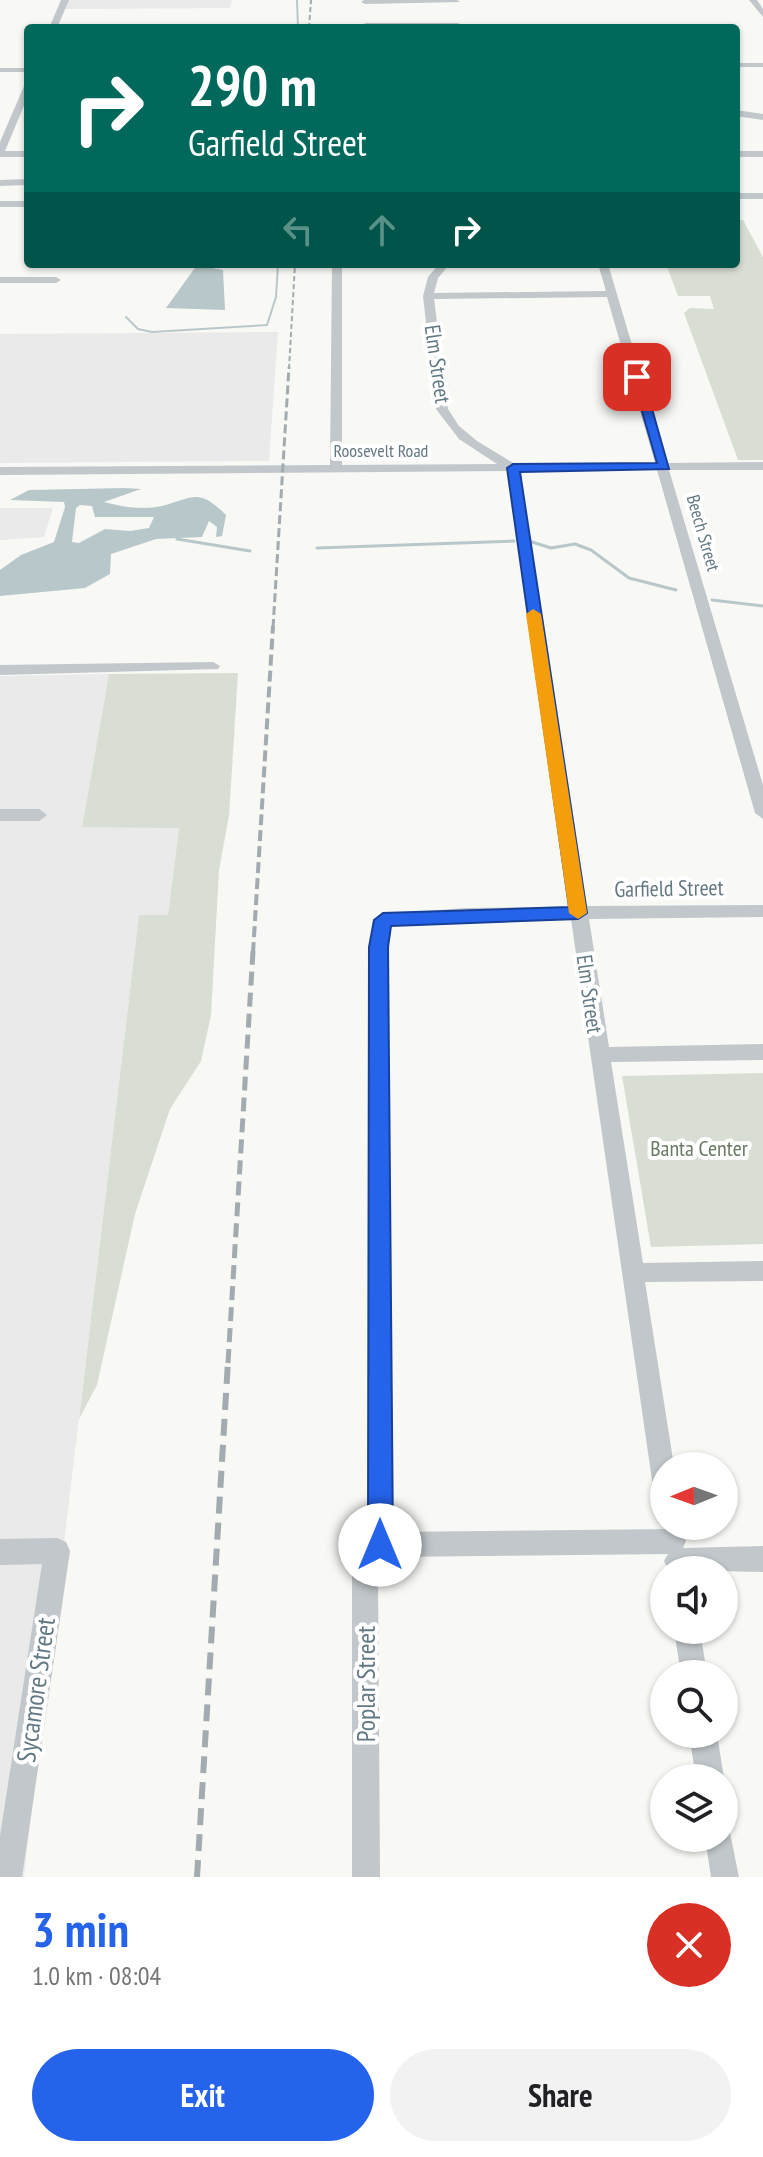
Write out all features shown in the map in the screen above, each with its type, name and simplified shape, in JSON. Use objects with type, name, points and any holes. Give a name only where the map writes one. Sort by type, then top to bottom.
[{"type":"street","points":[[55,24],[65,0]]},
{"type":"street","points":[[753,0],[763,15]]},
{"type":"street","points":[[365,24],[365,1],[456,13]]},
{"type":"street","points":[[384,24],[456,13]]},
{"type":"street","points":[[740,65],[763,63]]},
{"type":"street","points":[[0,70],[24,70]]},
{"type":"street","points":[[24,95],[0,153],[24,154]]},
{"type":"street","points":[[740,114],[763,117]]},
{"type":"street","points":[[14,119],[24,119]]},
{"type":"street","points":[[740,154],[763,154]]},
{"type":"street","points":[[0,183],[24,182]]},
{"type":"street","points":[[740,196],[763,196]]},
{"type":"street","points":[[0,204],[24,204]]},
{"type":"street","points":[[336,469],[337,268]]},
{"type":"street","name":"Elm Street","points":[[441,268],[433,277],[428,296],[442,409],[449,424],[462,438],[513,468],[660,1452]]},
{"type":"street","name":"Beech Street","points":[[604,268],[665,467],[763,813]]},
{"type":"street","points":[[0,280],[56,280]]},
{"type":"street","points":[[428,296],[612,294]]},
{"type":"street","name":"Roosevelt Road","points":[[0,471],[763,466]]},
{"type":"street","points":[[0,670],[213,666]]},
{"type":"street","points":[[0,815],[39,815]]},
{"type":"street","name":"Garfield Street","points":[[383,920],[467,914],[763,911]]},
{"type":"street","name":"Poplar Street","points":[[366,1877],[365,1572],[380,1545],[378,947],[383,920]]},
{"type":"street","points":[[599,1055],[763,1052]]},
{"type":"street","points":[[631,1273],[763,1271]]},
{"type":"street","points":[[380,1545],[675,1550],[763,1559]]},
{"type":"street","name":"Sycamore Street","points":[[0,1552],[57,1551],[8,1877]]},
{"type":"street","points":[[721,1852],[725,1877]]},
{"type":"shaded area","points":[[68,0],[232,0],[230,8],[65,9]]},
{"type":"shaded area","points":[[195,268],[223,270],[225,310],[166,308]]},
{"type":"shaded area","points":[[278,332],[269,461],[0,463],[0,334]]},
{"type":"shaded area","points":[[141,489],[104,502],[147,508],[195,497],[209,501],[226,515],[222,536],[216,537],[217,527],[209,521],[202,537],[156,539],[111,554],[110,574],[85,588],[0,596],[0,570],[21,555],[54,542],[65,507],[64,502],[10,500],[29,490]],"holes":[[[80,505],[92,506],[95,517],[154,517],[149,528],[130,531],[105,529],[79,543],[72,542],[76,508]]]},
{"type":"shaded area","points":[[0,508],[53,508],[44,537],[0,540]]},
{"type":"shaded area","points":[[109,674],[82,827],[179,827],[168,915],[139,916],[24,1877],[0,1877],[0,676]]},
{"type":"green space","points":[[740,220],[743,220],[763,257],[763,460],[738,460],[684,313],[690,308],[714,309],[710,296],[678,296],[668,268],[740,268]]},
{"type":"green space","points":[[238,673],[229,816],[219,870],[211,1015],[201,1061],[170,1109],[135,1214],[97,1385],[79,1419],[139,915],[168,915],[179,828],[82,827],[109,674]]},
{"type":"green space","name":"Banta Center","points":[[763,1073],[763,1244],[651,1247],[622,1076]]},
{"type":"waterway","points":[[297,0],[298,24]]},
{"type":"waterway","points":[[126,317],[138,329],[152,332],[267,325],[276,297],[278,268]]},
{"type":"waterway","points":[[177,539],[250,551]]},
{"type":"waterway","points":[[317,548],[514,541]]},
{"type":"waterway","points":[[532,542],[551,548],[575,544],[591,550],[629,578],[676,590]]},
{"type":"waterway","points":[[712,600],[763,606]]},
{"type":"railway","points":[[309,24],[311,0]]},
{"type":"railway","points":[[289,369],[295,268]]},
{"type":"railway","points":[[273,628],[289,367]]},
{"type":"railway","points":[[253,953],[273,626]]},
{"type":"railway","points":[[228,1363],[253,951]]},
{"type":"railway","points":[[197,1877],[228,1361]]},
{"type":"slow traffic","points":[[533,614],[578,913]]},
{"type":"route","points":[[380,1545],[378,947],[383,920],[467,914],[578,913],[513,468],[665,467],[637,377]]}]
